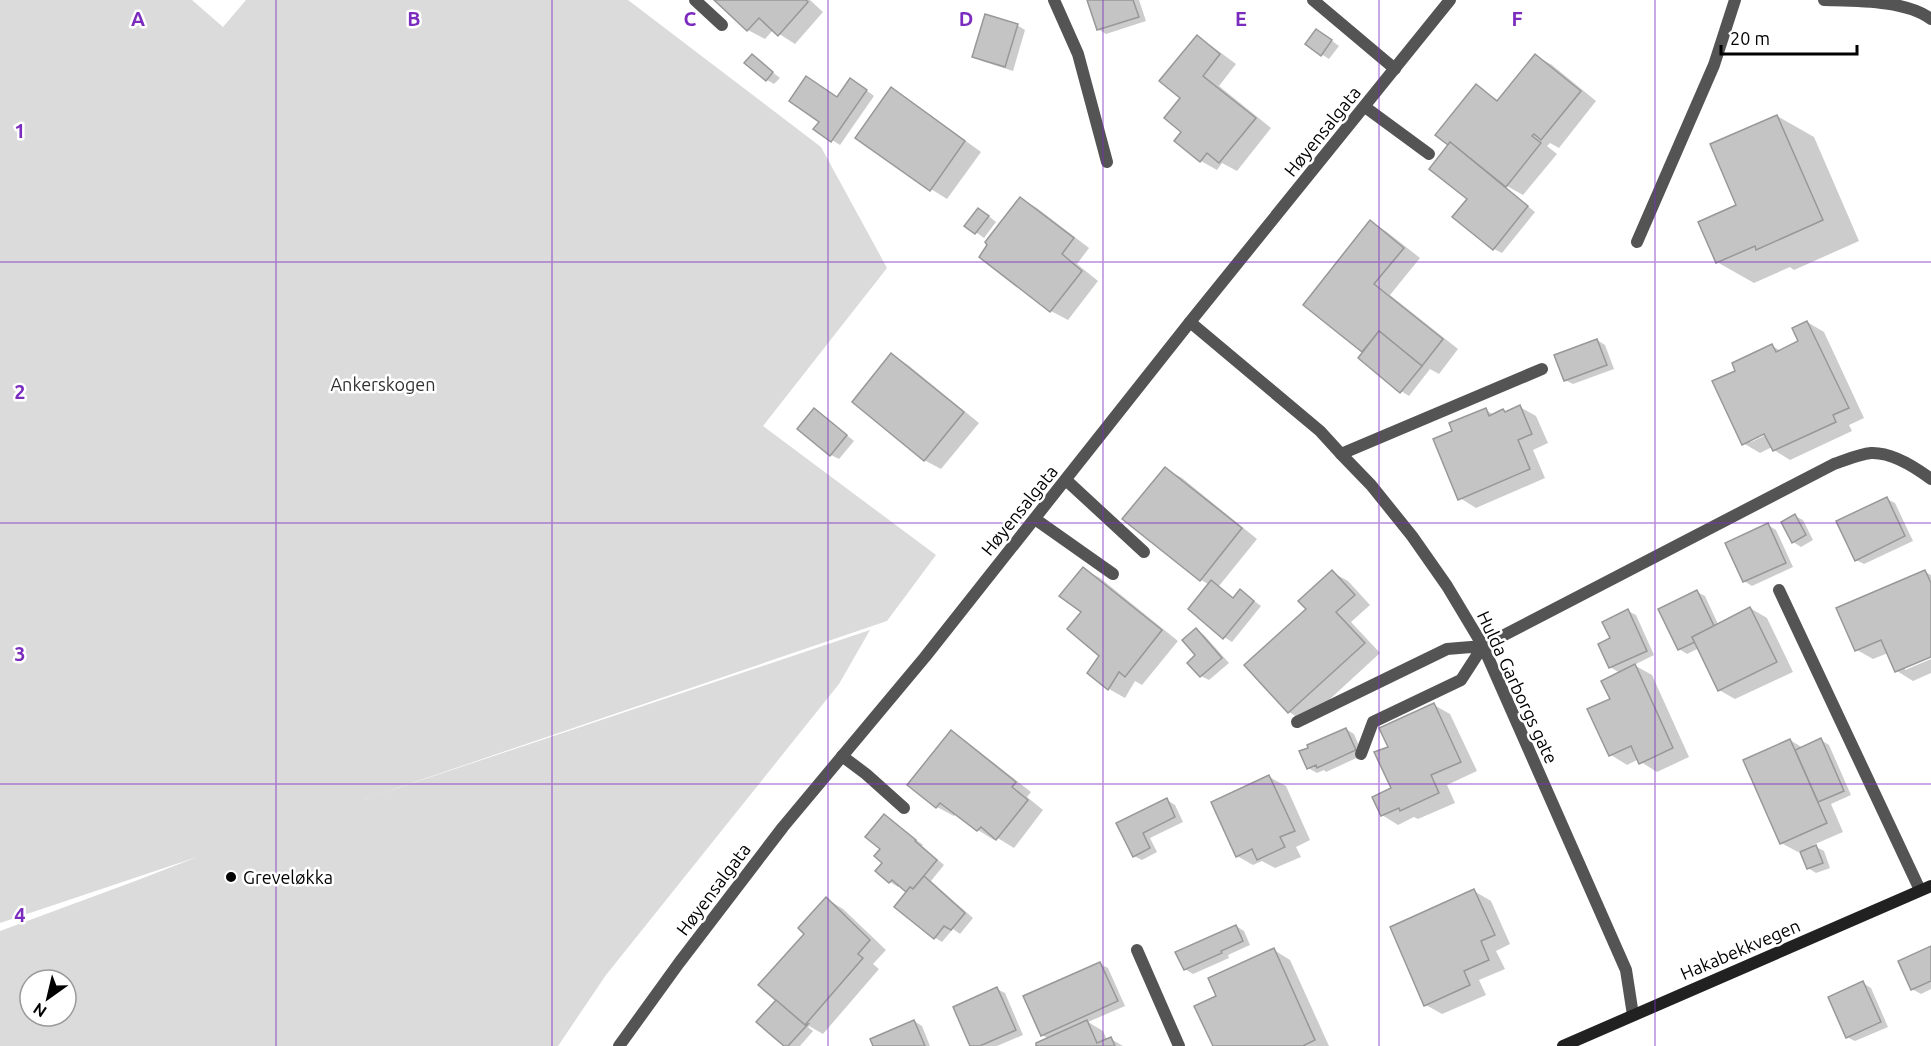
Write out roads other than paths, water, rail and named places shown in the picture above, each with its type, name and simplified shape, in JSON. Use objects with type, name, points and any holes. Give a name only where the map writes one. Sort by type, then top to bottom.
[{"type":"main road","name":"Hakabekkvegen","points":[[1563,1046],[1925,888]]},
{"type":"street","points":[[695,0],[722,25]]},
{"type":"street","points":[[1054,0],[1078,54],[1107,162]]},
{"type":"street","points":[[1313,0],[1395,69]]},
{"type":"street","name":"Høyensalgata","points":[[619,1046],[783,827],[925,657],[1190,322],[1450,0]]},
{"type":"street","points":[[1637,242],[1714,65],[1735,0]]},
{"type":"street","points":[[1824,0],[1881,2],[1902,6],[1925,14],[1931,19]]},
{"type":"street","points":[[1365,106],[1429,154]]},
{"type":"street","name":"Hulda Garborgs gate","points":[[1190,322],[1320,432],[1371,485],[1448,586],[1483,646],[1626,970],[1633,1015]]},
{"type":"street","points":[[1341,454],[1542,369]]},
{"type":"street","points":[[1297,722],[1447,649],[1483,646],[1834,464],[1872,453],[1899,459],[1917,468],[1931,479]]},
{"type":"street","points":[[1066,480],[1144,552]]},
{"type":"street","points":[[1035,519],[1113,574]]},
{"type":"street","points":[[1779,590],[1925,888]]},
{"type":"street","points":[[1361,754],[1373,722],[1461,680],[1483,646]]},
{"type":"street","points":[[842,756],[904,808]]},
{"type":"street","points":[[1137,950],[1179,1046]]},
{"type":"place","name":"Greveløkka","points":[[231,877]]},
{"type":"park label","name":"Ankerskogen","points":[[383,384]]}]
